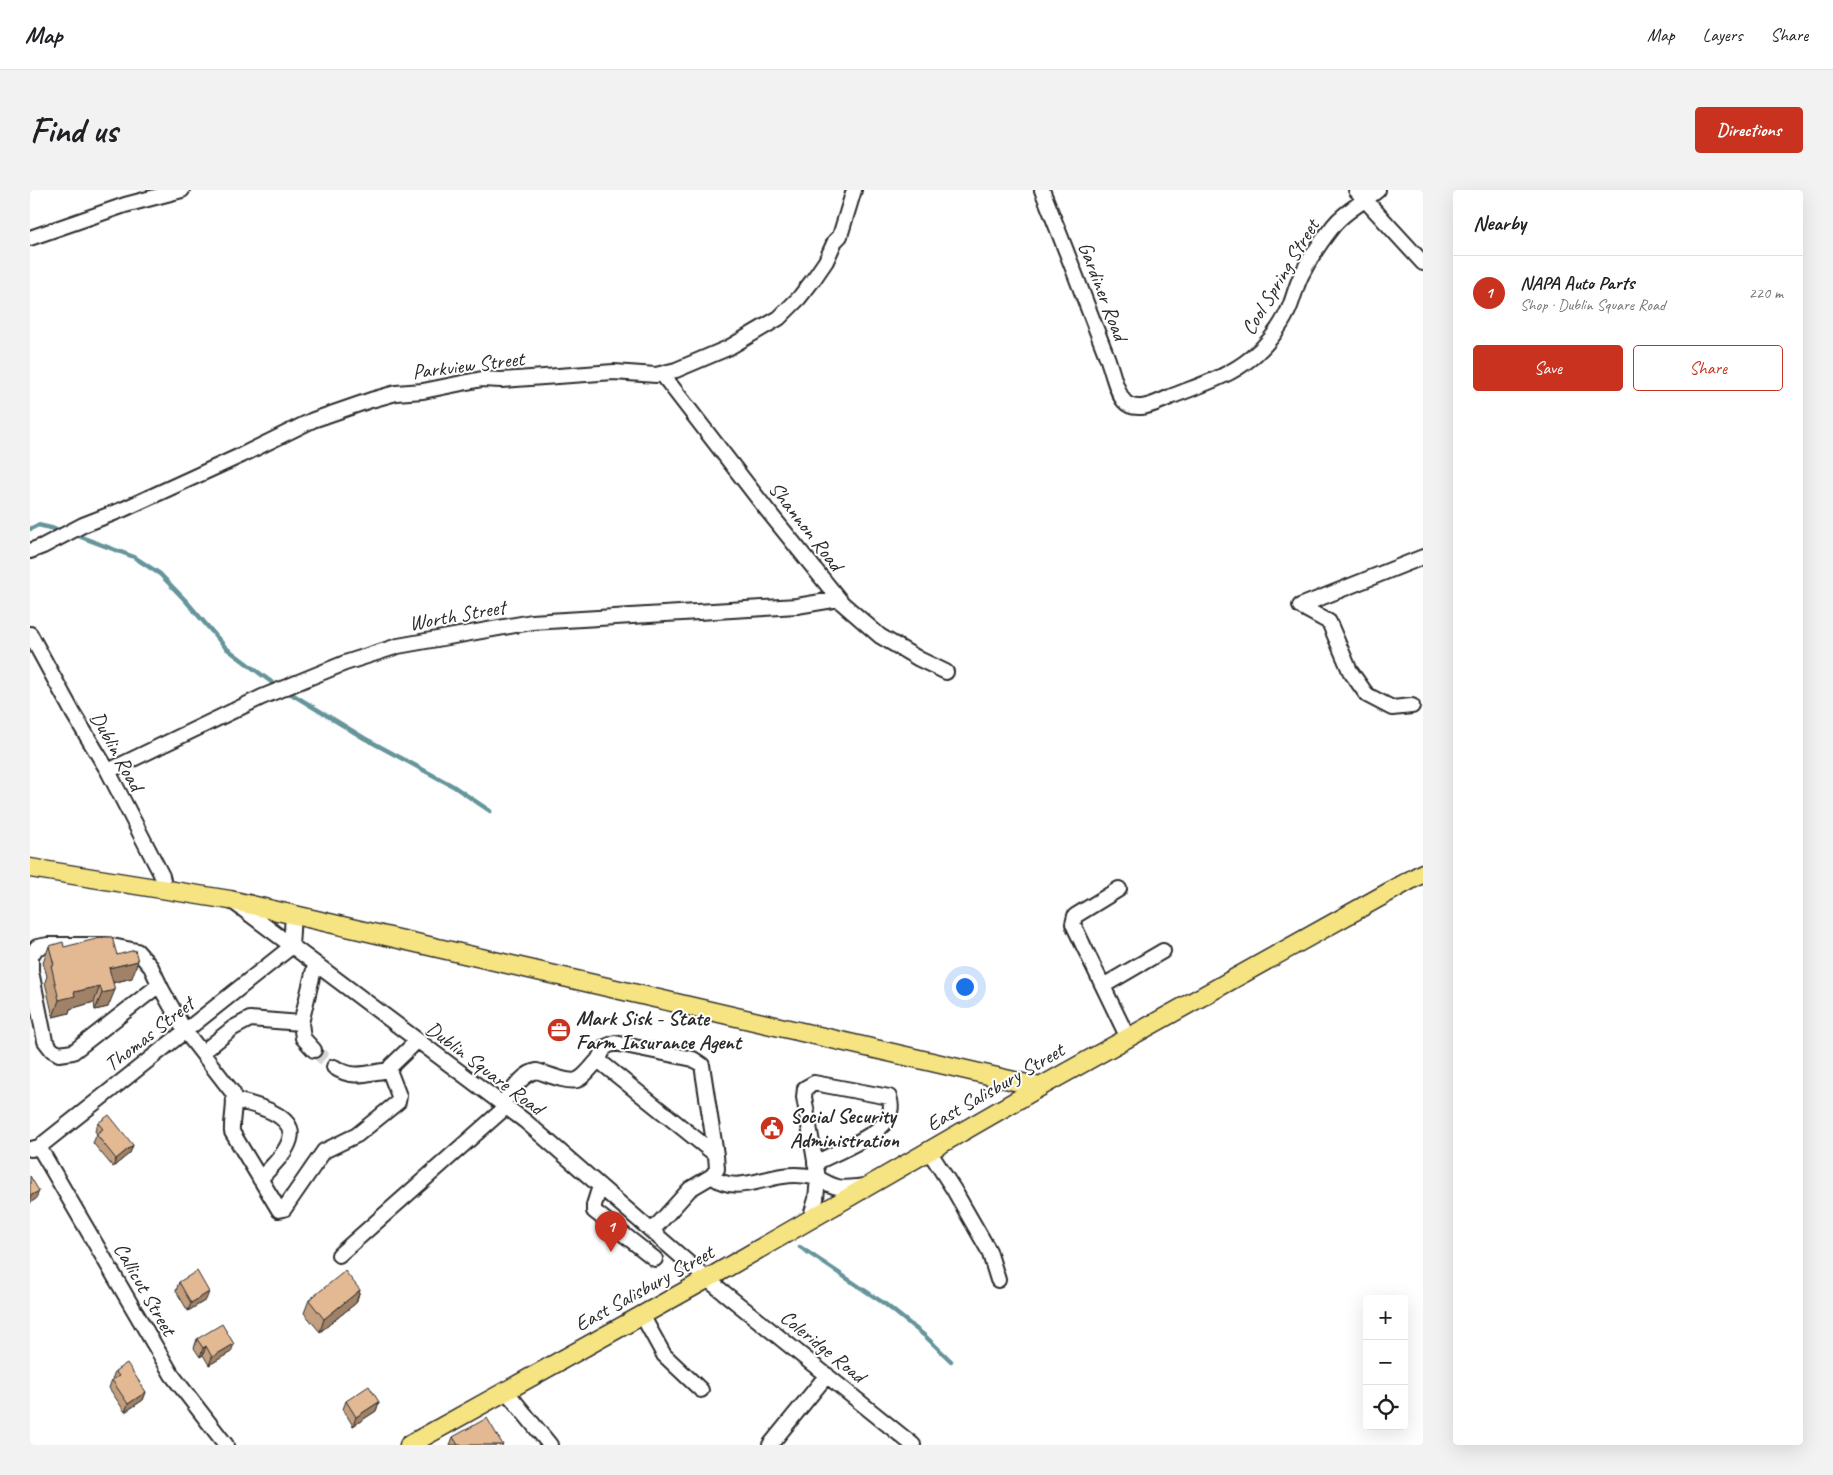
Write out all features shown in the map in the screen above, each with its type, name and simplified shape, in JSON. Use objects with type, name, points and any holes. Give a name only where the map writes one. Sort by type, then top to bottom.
[{"type":"main road","points":[[30,868],[230,900],[1040,1087]]},
{"type":"main road","name":"East Salisbury Street","points":[[409,1445],[707,1279],[1040,1087],[1423,873]]},
{"type":"street","points":[[30,238],[118,207],[182,190]]},
{"type":"street","name":"Parkview Street","points":[[30,551],[83,524],[124,508],[242,455],[313,420],[371,400],[396,393],[423,391],[482,380],[614,372],[656,375],[676,370],[728,348],[779,318],[799,298],[826,261],[835,241],[840,236],[854,190]]},
{"type":"street","name":"Gardiner Road","points":[[1042,190],[1121,396],[1129,404]]},
{"type":"street","points":[[1356,190],[1423,264]]},
{"type":"street","name":"Cool Spring Street","points":[[1129,404],[1143,407],[1156,403],[1212,381],[1250,359],[1272,335],[1288,311],[1302,273],[1335,224],[1378,190]]},
{"type":"street","name":"Shannon Road","points":[[662,374],[767,510],[839,599],[880,636],[912,656],[946,672]]},
{"type":"street","points":[[1412,706],[1392,708],[1367,695],[1350,671],[1329,622],[1300,606],[1423,556]]},
{"type":"street","name":"Worth Street","points":[[108,771],[262,696],[345,663],[398,646],[532,622],[797,606],[839,599]]},
{"type":"street","name":"Dublin Road","points":[[30,634],[73,713],[108,771],[162,876],[165,889]]},
{"type":"street","points":[[1119,889],[1075,916],[1073,924],[1128,1038]]},
{"type":"street","name":"Dublin Square Road","points":[[230,900],[525,1121],[707,1279]]},
{"type":"street","points":[[291,947],[293,914]]},
{"type":"street","points":[[159,985],[73,1052],[59,1054],[52,1050],[45,1041],[31,971],[31,956],[37,947],[48,945],[107,944],[137,951],[151,967],[185,1031],[228,1083],[233,1092],[235,1100],[232,1132],[279,1210],[284,1209],[324,1151],[358,1135],[398,1102],[399,1096],[389,1070]]},
{"type":"street","name":"Thomas Street","points":[[34,1148],[291,947]]},
{"type":"street","points":[[1103,986],[1163,951]]},
{"type":"street","points":[[314,1050],[304,1038],[301,1023],[315,965]]},
{"type":"street","points":[[203,1052],[233,1028],[250,1020],[301,1023]]},
{"type":"street","points":[[334,1067],[354,1076],[389,1070],[417,1041]]},
{"type":"street","points":[[338,1255],[504,1106],[526,1075],[537,1071],[570,1080],[577,1080],[598,1060],[605,1047],[615,1043],[693,1059],[702,1065],[717,1169],[712,1176],[690,1189],[652,1231]]},
{"type":"street","points":[[598,1060],[716,1155]]},
{"type":"street","points":[[810,1220],[816,1200],[818,1178],[815,1163],[804,1097],[805,1088],[814,1083],[889,1097],[891,1110],[887,1120],[874,1132],[815,1163]]},
{"type":"street","points":[[235,1100],[272,1111],[283,1119],[290,1129],[290,1139],[282,1153],[260,1180]]},
{"type":"street","name":"Callicut Street","points":[[34,1148],[172,1375],[226,1445]]},
{"type":"street","points":[[928,1151],[954,1190],[989,1251],[998,1280]]},
{"type":"street","points":[[712,1176],[722,1184],[733,1186],[802,1174],[818,1178],[833,1187],[844,1188],[869,1185]]},
{"type":"street","points":[[600,1186],[594,1211],[655,1259]]},
{"type":"street","name":"Coleridge Road","points":[[707,1279],[913,1445]]},
{"type":"street","points":[[642,1315],[664,1355],[701,1390]]},
{"type":"street","points":[[770,1445],[827,1375]]},
{"type":"street","points":[[506,1391],[550,1445]]},
{"type":"building","points":[[104,937],[112,937],[117,955],[135,950],[138,961],[109,968],[115,990],[102,993],[100,986],[74,992],[75,996],[59,1000],[49,946],[63,942],[64,947]]},
{"type":"building","points":[[109,1115],[133,1145],[116,1159],[96,1134],[103,1129],[98,1123]]},
{"type":"building","points":[[30,1176],[39,1191],[30,1196]]},
{"type":"building","points":[[197,1271],[209,1292],[191,1303],[179,1282]]},
{"type":"building","points":[[345,1271],[360,1290],[324,1319],[309,1300]]},
{"type":"building","points":[[222,1324],[234,1344],[212,1357],[206,1346],[203,1348],[197,1339]]},
{"type":"building","points":[[127,1363],[146,1392],[128,1404],[112,1380],[119,1376],[115,1371]]},
{"type":"building","points":[[369,1386],[379,1402],[356,1417],[346,1401]]},
{"type":"building","points":[[487,1418],[503,1445],[458,1445],[453,1437]]},
{"type":"waterway","points":[[30,529],[38,525],[64,531]]},
{"type":"waterway","points":[[73,534],[134,557],[160,574],[226,648],[278,687]]},
{"type":"waterway","points":[[285,690],[364,738],[453,786],[490,811]]},
{"type":"waterway","points":[[800,1247],[885,1304],[925,1336],[951,1361]]},
{"type":"tunnel","points":[[314,1050],[334,1067]]},
{"type":"place","name":"Mark Sisk - State Farm Insurance Agent","points":[[559,1030]]},
{"type":"place","name":"Social Security Administration","points":[[772,1128]]},
{"type":"place","name":"NAPA Auto Parts","points":[[611,1252]]}]
